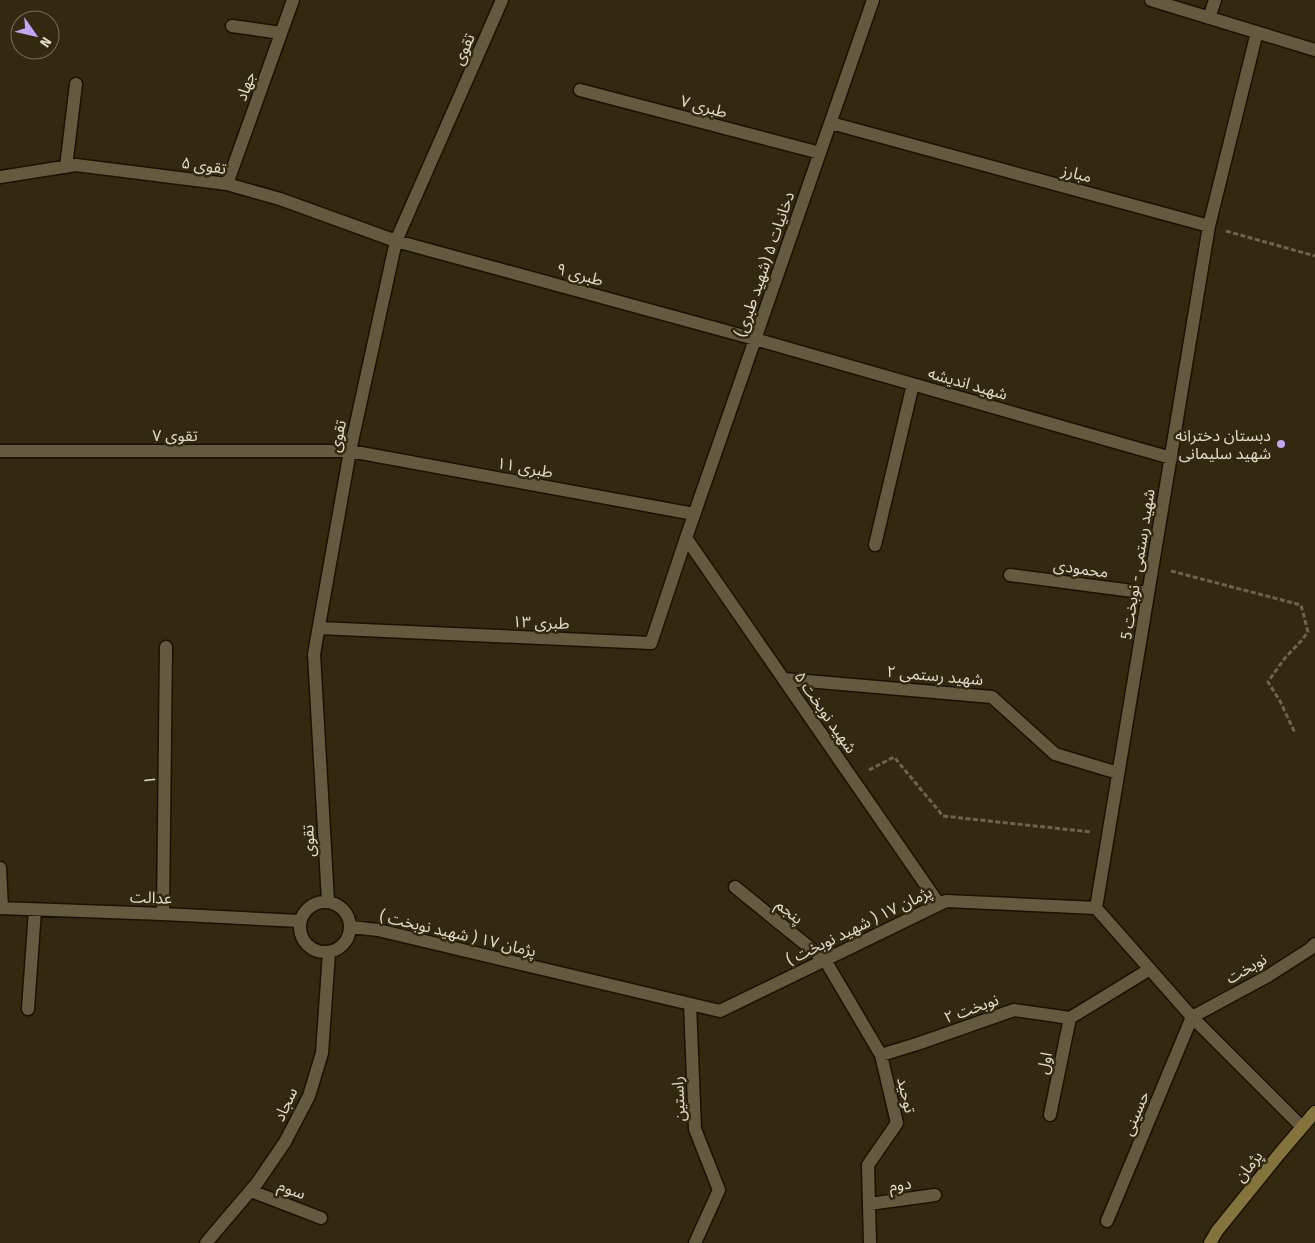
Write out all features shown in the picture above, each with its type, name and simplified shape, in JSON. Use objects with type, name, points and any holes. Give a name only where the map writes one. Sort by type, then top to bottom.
[{"type":"main road","name":"پژمان","points":[[1210,1243],[1280,1153],[1315,1112]]},
{"type":"street","name":"جهاد","points":[[227,184],[293,0]]},
{"type":"street","name":"تقوی","points":[[328,901],[314,654],[350,451],[396,241],[502,0]]},
{"type":"street","name":"دخانیات ۵ (شهید طبری)","points":[[686,538],[874,0]]},
{"type":"street","points":[[1151,0],[1315,50]]},
{"type":"street","points":[[1209,18],[1215,0]]},
{"type":"street","points":[[232,26],[281,33]]},
{"type":"street","name":"شهید رستمی - نوبخت 5","points":[[1096,908],[1209,226],[1256,32]]},
{"type":"street","points":[[66,167],[76,84]]},
{"type":"street","name":"طبری ۷","points":[[580,90],[820,153]]},
{"type":"street","name":"مبارز","points":[[831,123],[1209,226]]},
{"type":"street","name":"تقوی ۵","points":[[0,177],[76,165],[227,184],[280,199],[396,241]]},
{"type":"street","name":"طبری ۹","points":[[396,241],[755,339]]},
{"type":"street","name":"شهید اندیشه","points":[[755,339],[1170,458]]},
{"type":"street","points":[[875,545],[913,384]]},
{"type":"street","name":"تقوی ۷","points":[[0,451],[350,451]]},
{"type":"street","name":"طبری ۱۱","points":[[350,451],[694,514]]},
{"type":"street","name":"طبری ۱۳","points":[[319,628],[651,643],[686,538]]},
{"type":"street","name":"شهید نوبخت ۵","points":[[686,538],[939,904]]},
{"type":"street","name":"محمودی","points":[[1010,575],[1148,593]]},
{"type":"street","name":"۱","points":[[163,914],[166,647]]},
{"type":"street","name":"شهید رستمی ۲","points":[[784,679],[992,696],[1055,754],[1118,773]]},
{"type":"street","points":[[0,868],[1,908]]},
{"type":"street","name":"پنجم","points":[[735,887],[825,960]]},
{"type":"street","points":[[328,901],[340,906],[348,915],[351,927],[348,938],[340,948],[329,953],[316,951],[306,944],[300,934],[300,921],[306,910],[316,903],[328,901]]},
{"type":"street","name":"پژمان ۱۷ ( شهید نوبخت )","points":[[351,927],[378,930],[720,1011],[946,901],[1096,908]]},
{"type":"street","name":"عدالت","points":[[1,908],[300,921]]},
{"type":"street","points":[[1096,908],[1192,1017],[1302,1127]]},
{"type":"street","points":[[28,1009],[35,910]]},
{"type":"street","name":"نوبخت","points":[[1192,1017],[1268,976],[1315,944]]},
{"type":"street","name":"سجاد","points":[[206,1243],[257,1183],[285,1142],[308,1096],[322,1053],[329,953]]},
{"type":"street","name":"توحید","points":[[825,960],[881,1055],[897,1123],[868,1165],[870,1243]]},
{"type":"street","points":[[1070,1018],[1150,969]]},
{"type":"street","name":"راستین","points":[[690,1004],[696,1129],[719,1190],[696,1243]]},
{"type":"street","name":"نوبخت ۲","points":[[881,1055],[1014,1010],[1070,1018]]},
{"type":"street","name":"حسینی","points":[[1107,1221],[1192,1017]]},
{"type":"street","name":"اول","points":[[1050,1115],[1070,1018]]},
{"type":"street","name":"سوم","points":[[251,1190],[321,1218]]},
{"type":"street","name":"دوم","points":[[869,1204],[935,1195]]},
{"type":"path","points":[[1209,226],[1315,256]]},
{"type":"path","points":[[1152,567],[1301,605],[1308,632],[1284,659],[1268,682],[1280,701],[1295,733]]},
{"type":"path","points":[[853,779],[894,757],[942,816],[1109,833]]},
{"type":"place","name":"دبستان دخترانه شهید سلیمانی","points":[[1281,444]]}]
